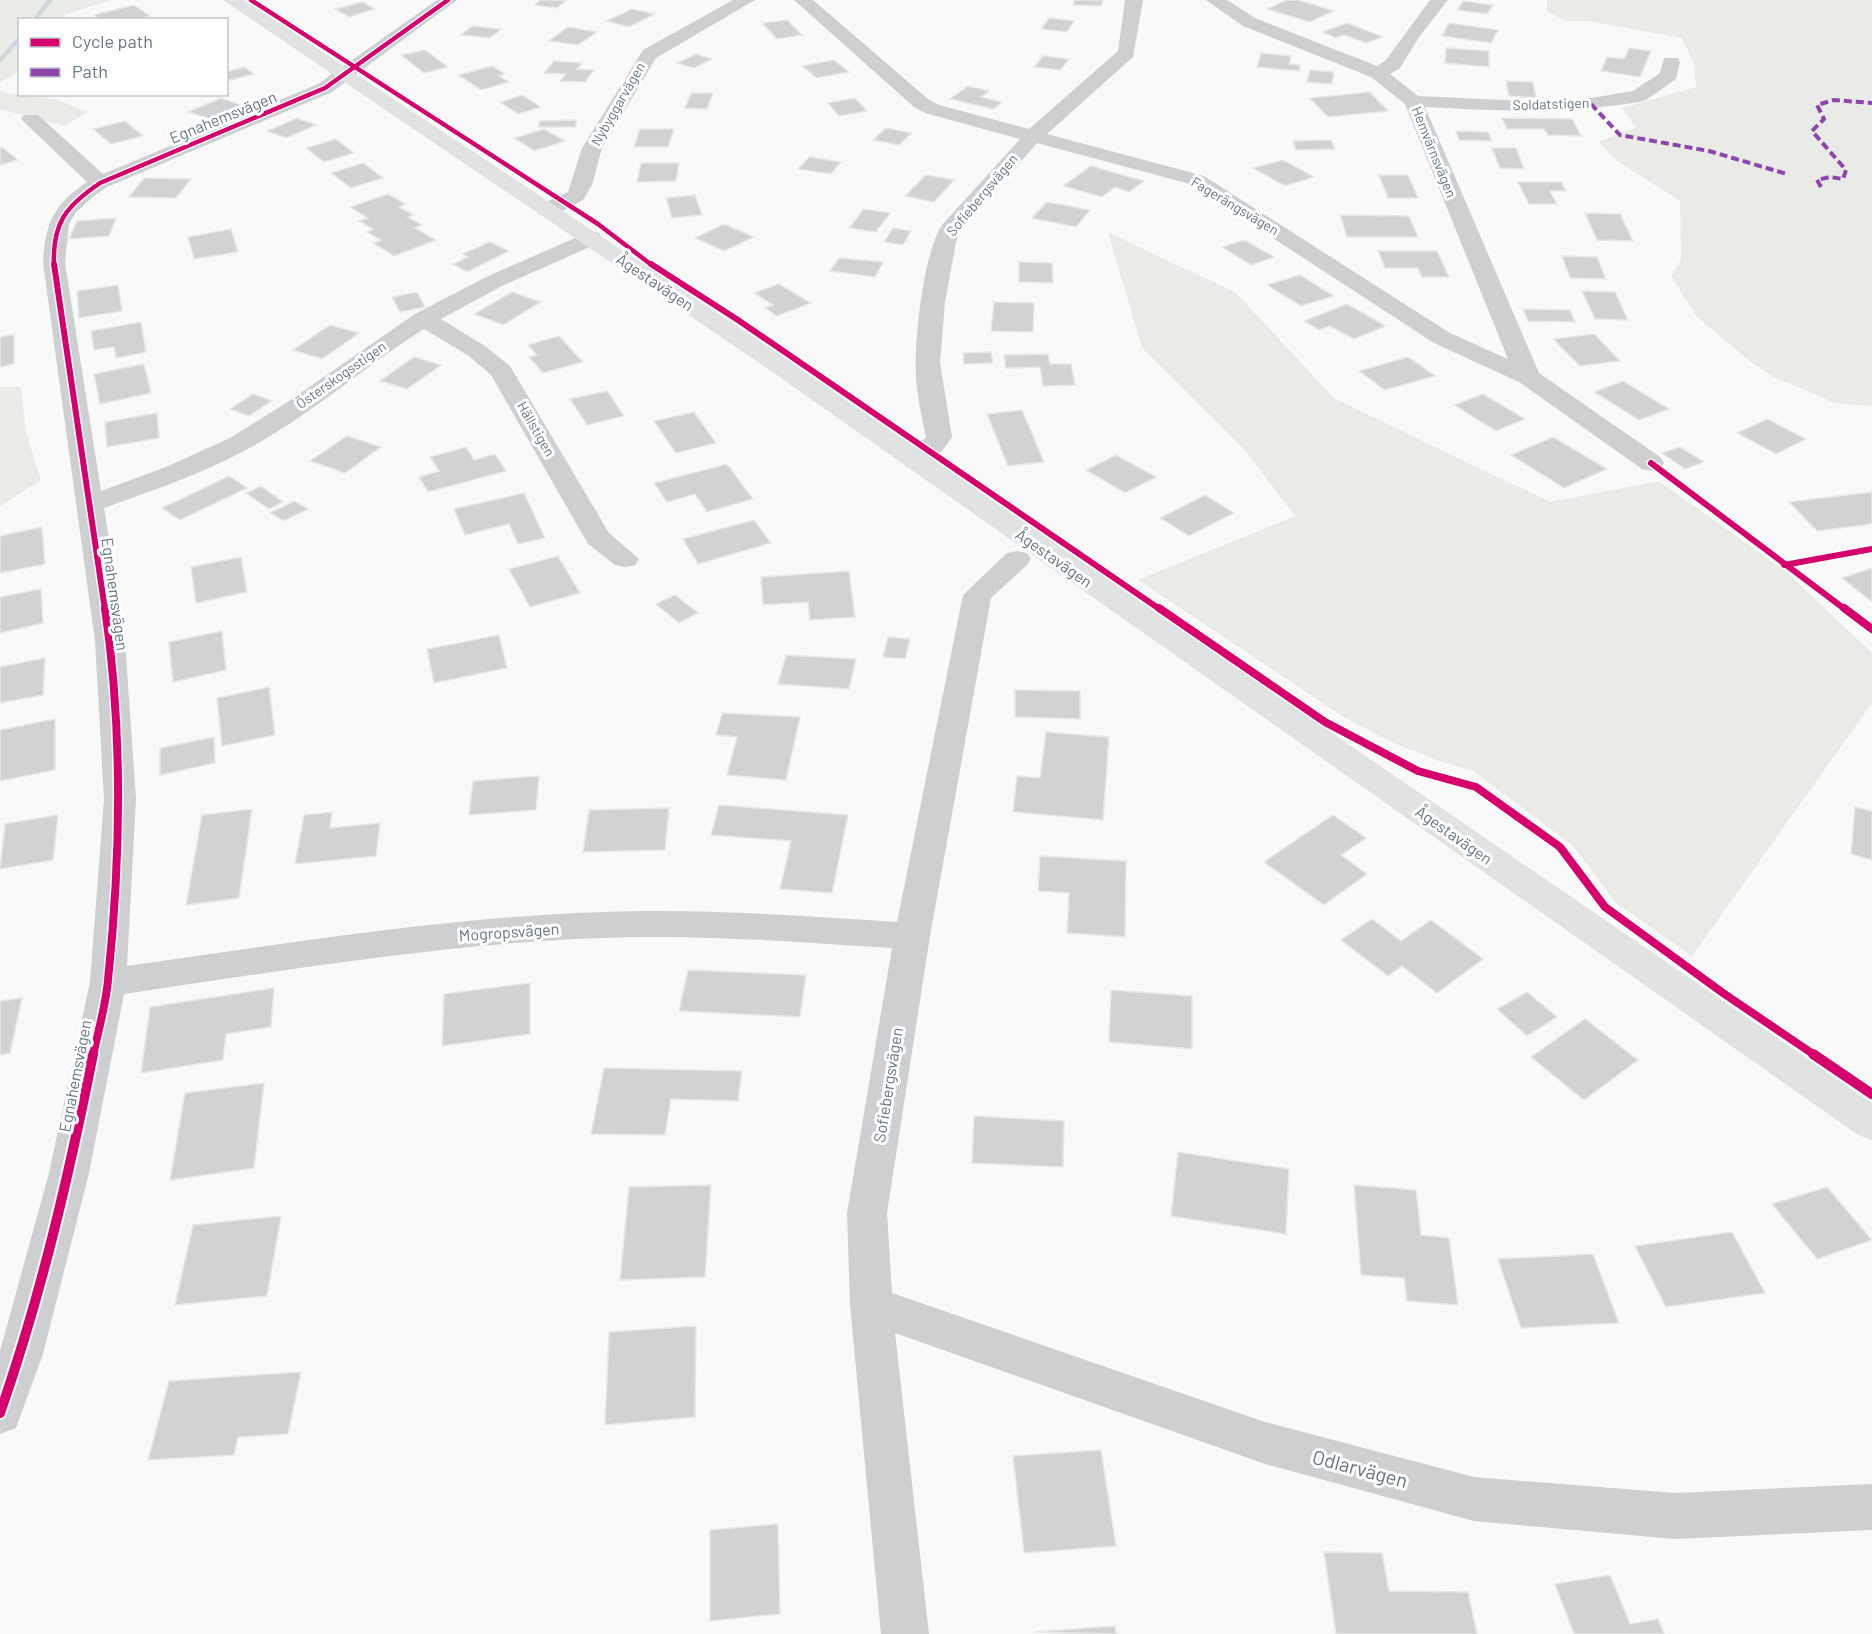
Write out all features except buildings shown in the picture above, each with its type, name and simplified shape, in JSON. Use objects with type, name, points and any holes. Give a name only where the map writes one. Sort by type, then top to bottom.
[{"type":"main road","name":"Ågestavägen","points":[[231,0],[591,238],[1872,1124]]},
{"type":"street","name":"Egnahemsvägen","points":[[0,1413],[21,1354],[69,1173],[108,982],[120,799],[110,641],[54,263],[55,231],[63,212],[78,197],[100,183],[308,96],[325,87],[447,0]]},
{"type":"street","name":"Nybyggarvägen","points":[[547,210],[576,196],[582,185],[592,148],[633,75],[649,54],[746,0]]},
{"type":"street","name":"Fagerängsvägen","points":[[803,0],[921,103],[932,109],[1197,180],[1442,338],[1528,377],[1651,463]]},
{"type":"street","name":"Sofiebergsvägen","points":[[915,461],[929,451],[939,437],[928,375],[933,307],[942,244],[950,230],[1033,136],[1127,53],[1134,0]]},
{"type":"street","name":"Hemvärnsvägen","points":[[1215,0],[1249,22],[1378,73],[1413,101],[1528,377]]},
{"type":"street","points":[[1378,73],[1393,64],[1411,35],[1439,0]]},
{"type":"street","name":"Soldatstigen","points":[[1413,101],[1526,107],[1591,104],[1639,96],[1669,75],[1671,62]]},
{"type":"street","points":[[31,119],[100,183]]},
{"type":"street","name":"Österskogsstigen","points":[[88,504],[183,470],[259,432],[425,319],[492,280],[591,238]]},
{"type":"street","name":"Hällstigen","points":[[425,319],[477,351],[501,371],[598,538],[625,559]]},
{"type":"street","name":"Sofiebergsvägen","points":[[905,1634],[871,1305],[867,1213],[912,936],[977,594],[1017,559]]},
{"type":"street","name":"Mogropsvägen","points":[[108,982],[407,940],[604,925],[690,924],[912,936]]},
{"type":"street","name":"Odlarvägen","points":[[871,1305],[1265,1443],[1474,1499],[1675,1516],[1872,1507]]},
{"type":"shaded area","points":[[0,0],[111,0],[66,14],[64,18],[18,18],[18,72],[0,83]]},
{"type":"shaded area","points":[[1547,0],[1872,0],[1872,406],[1835,403],[1774,377],[1751,362],[1697,317],[1671,276],[1681,260],[1680,201],[1616,160],[1599,141],[1636,128],[1622,108],[1696,87],[1694,63],[1682,38],[1588,21],[1566,21],[1547,11]]},
{"type":"shaded area","points":[[0,90],[18,96],[55,99],[88,112],[64,126],[0,109]]},
{"type":"shaded area","points":[[1108,232],[1236,293],[1335,399],[1550,502],[1659,481],[1788,573],[1872,653],[1872,703],[1692,956],[1616,903],[1573,846],[1473,771],[1439,761],[1391,742],[1344,717],[1138,580],[1295,516],[1245,450],[1142,348]]},
{"type":"shaded area","points":[[0,387],[21,387],[26,433],[41,480],[0,506]]},
{"type":"waterway","points":[[36,18],[50,0]]},
{"type":"waterway","points":[[0,61],[18,39]]},
{"type":"marked path","points":[[1821,187],[1817,180],[1830,177],[1843,179],[1846,170],[1812,131],[1824,119],[1817,105],[1834,100],[1872,103]]},
{"type":"marked path","points":[[1591,104],[1620,135],[1709,151],[1787,174]]},
{"type":"cycle path","points":[[251,0],[598,224],[653,266],[738,320],[1325,722],[1418,771],[1476,787],[1560,847],[1605,907],[1723,993],[1872,1094]]},
{"type":"cycle path","points":[[0,1413],[21,1354],[69,1173],[108,982],[120,799],[110,641],[54,263],[59,224],[69,207],[100,183],[325,88],[448,0]]},
{"type":"cycle path","points":[[1651,463],[1872,629]]},
{"type":"cycle path","points":[[1784,565],[1872,549]]}]
